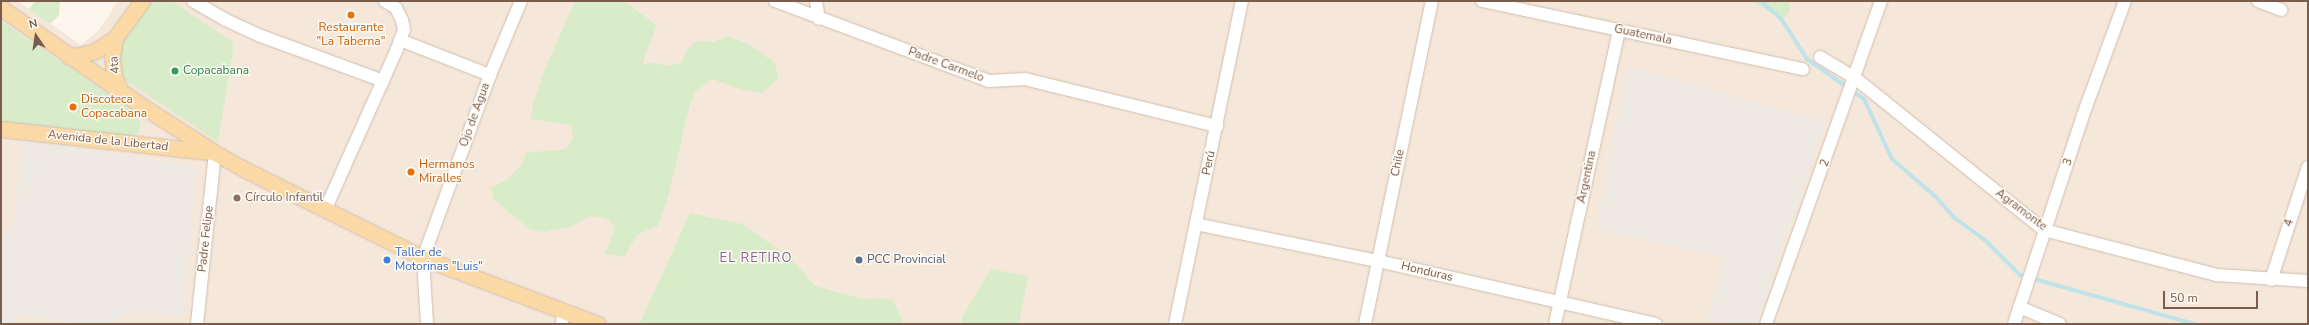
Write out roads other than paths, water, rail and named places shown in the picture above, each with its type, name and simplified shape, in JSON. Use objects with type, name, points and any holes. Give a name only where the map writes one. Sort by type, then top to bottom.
[{"type":"main road","name":"4ta","points":[[68,56],[81,55],[95,50],[115,38],[142,1]]},
{"type":"main road","points":[[1,8],[121,92],[215,153],[325,210],[423,258],[563,317],[598,324]]},
{"type":"main road","name":"4ta","points":[[115,38],[112,58],[114,75],[121,92]]},
{"type":"main road","name":"Avenida de la Libertad","points":[[1,129],[215,153]]},
{"type":"street","points":[[193,1],[226,20],[261,36],[383,81]]},
{"type":"street","points":[[325,210],[383,81],[404,30],[402,20],[396,8],[385,1]]},
{"type":"street","name":"Ojo de Agua","points":[[426,324],[423,258],[490,75],[521,1]]},
{"type":"street","name":"Padre Carmelo","points":[[775,1],[819,19],[989,81],[1024,79],[1217,126]]},
{"type":"street","points":[[816,1],[819,19]]},
{"type":"street","name":"Perú","points":[[1175,324],[1242,1]]},
{"type":"street","name":"Chile","points":[[1365,324],[1432,1]]},
{"type":"street","name":"Guatemala","points":[[1482,1],[1803,70]]},
{"type":"street","name":"2","points":[[1766,324],[1855,78],[1881,1]]},
{"type":"street","name":"3","points":[[2014,324],[2044,230],[2125,1]]},
{"type":"street","points":[[2258,1],[2281,10]]},
{"type":"street","name":"Argentina","points":[[1555,324],[1619,30]]},
{"type":"street","points":[[400,40],[490,75]]},
{"type":"street","name":"Agramonte","points":[[1820,57],[1855,78],[2044,230],[2217,276],[2308,282]]},
{"type":"street","name":"Padre Felipe","points":[[197,324],[215,153]]},
{"type":"street","name":"4","points":[[2271,280],[2308,167]]},
{"type":"street","name":"Honduras","points":[[1196,224],[1378,261],[1656,324]]},
{"type":"street","points":[[2019,307],[2060,324]]},
{"type":"waterway","points":[[1761,1],[1782,20],[1807,59],[1864,99],[1892,159],[1935,196],[1956,219],[1985,240],[2020,275],[2194,324]]},
{"type":"place","name":"Restaurante \"La Taberna\"","points":[[351,15]]},
{"type":"place","name":"Copacabana","points":[[175,71]]},
{"type":"place","name":"Discoteca Copacabana","points":[[73,107]]},
{"type":"place","name":"Hermanos Miralles","points":[[411,172]]},
{"type":"place","name":"Círculo Infantil","points":[[237,198]]},
{"type":"place","name":"Taller de Motorinas \"Luis\"","points":[[387,260]]},
{"type":"place","name":"PCC Provincial","points":[[859,260]]},
{"type":"district","name":"EL RETIRO","points":[[756,258]]}]
